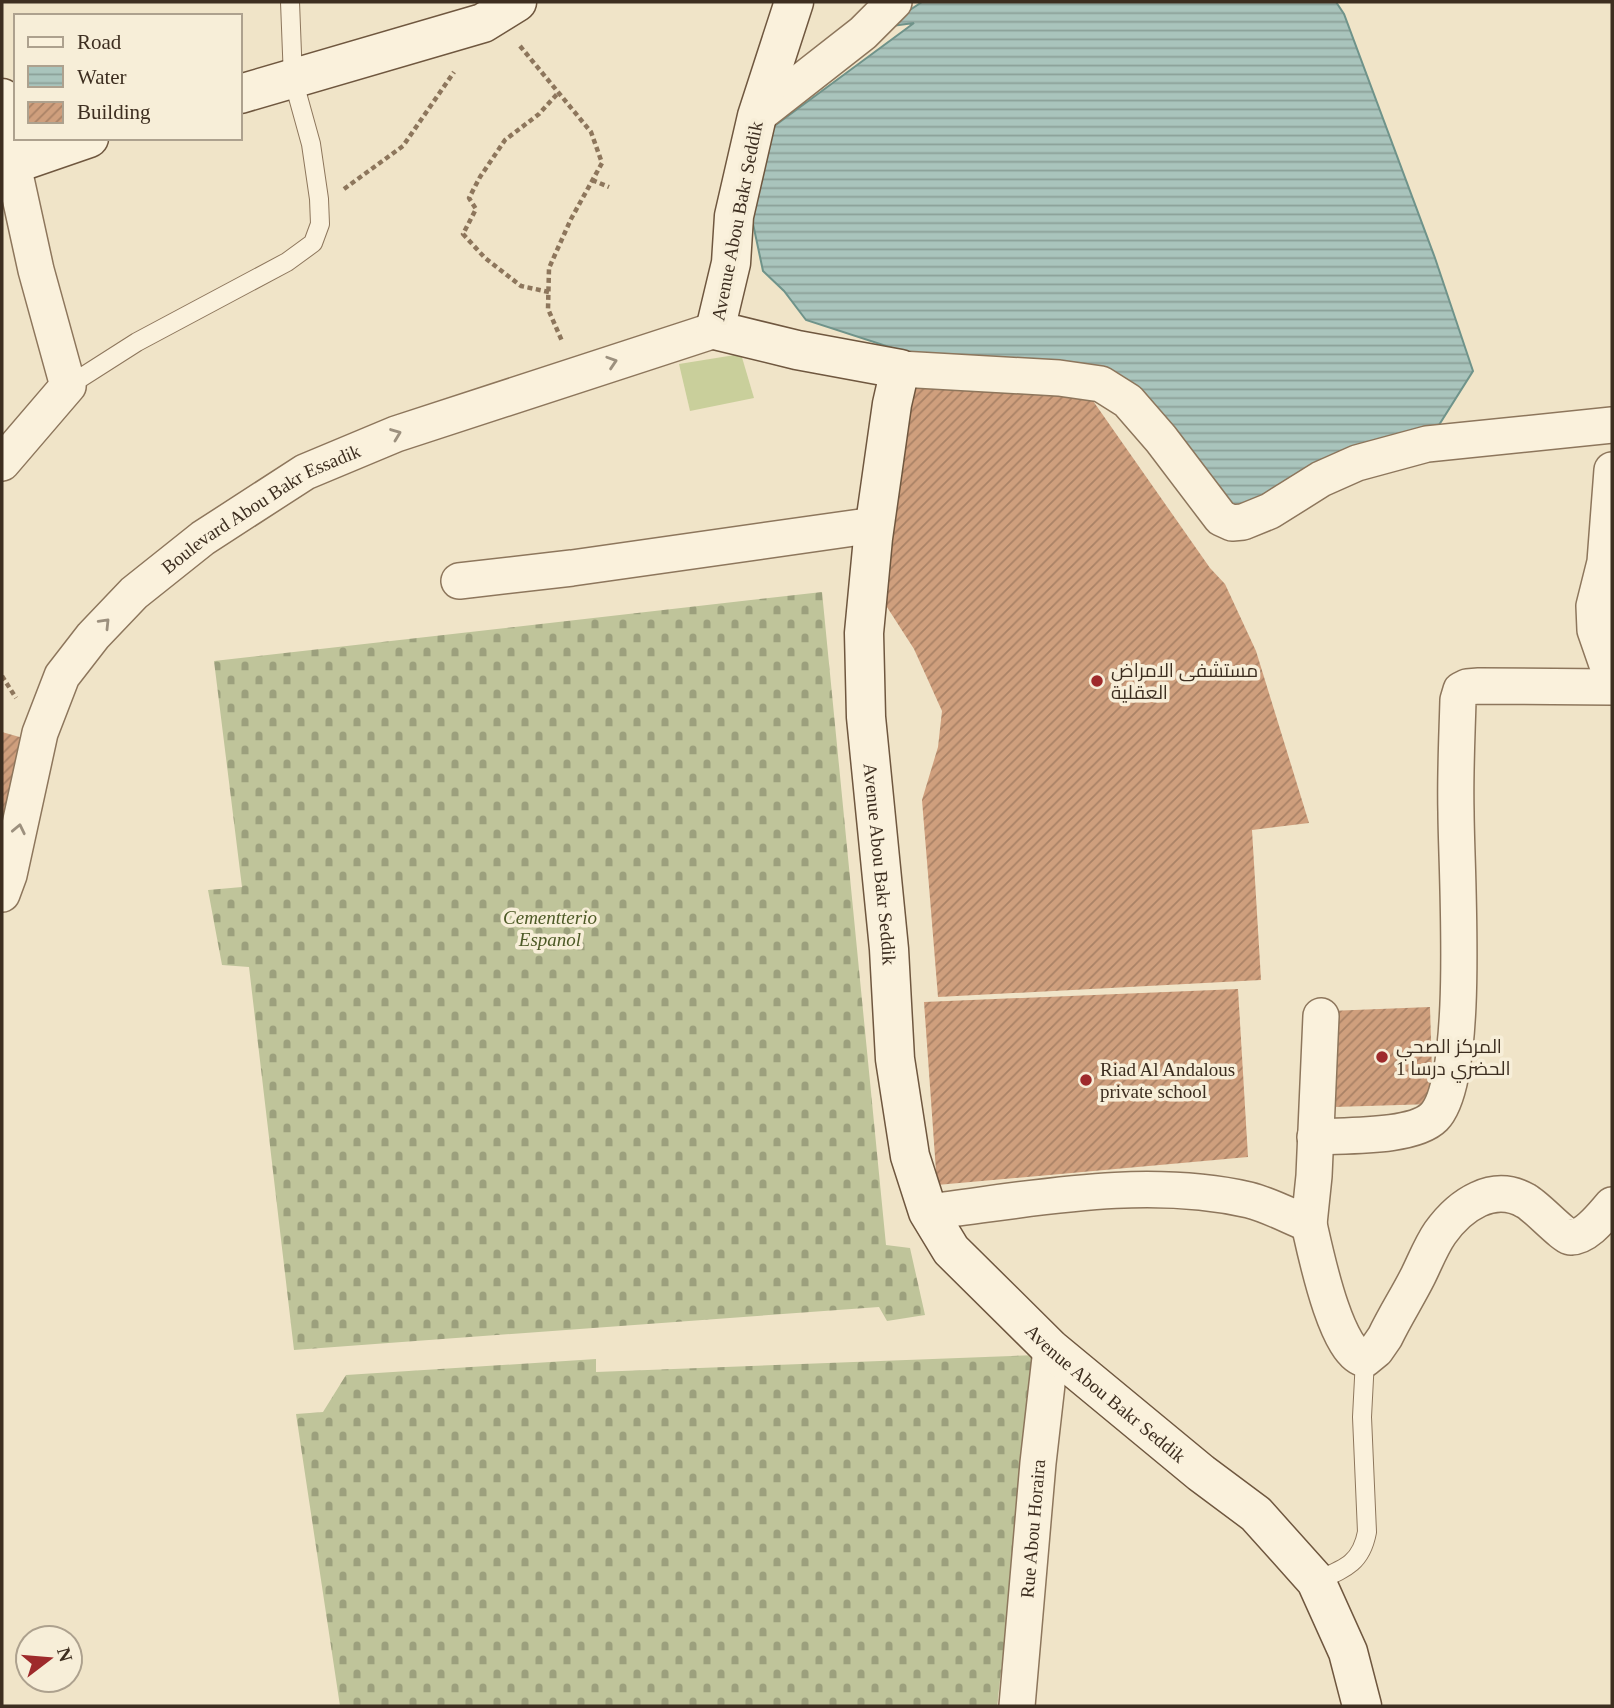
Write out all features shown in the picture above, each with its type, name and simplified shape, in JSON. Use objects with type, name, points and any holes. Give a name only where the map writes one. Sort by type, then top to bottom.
[{"type":"street","name":"Avenue Abou Bakr Seddik","points":[[794,2],[757,116],[734,216],[731,263],[715,330],[797,350],[900,369],[892,404],[875,525],[864,633],[866,717],[889,949],[895,1059],[910,1156],[928,1212],[951,1250],[1051,1349],[1256,1514],[1316,1580],[1348,1652],[1362,1706]]},
{"type":"street","points":[[757,116],[863,33],[894,2]]},
{"type":"street","points":[[242,93],[483,23],[506,8]]},
{"type":"street","points":[[2,98],[8,167],[68,386],[2,463]]},
{"type":"street","points":[[8,167],[83,140]]},
{"type":"street","name":"Boulevard Abou Bakr Essadik","points":[[2,894],[9,875],[40,733],[62,676],[93,636],[134,593],[203,538],[305,472],[396,434],[715,330]]},
{"type":"street","points":[[900,369],[1059,378],[1101,384],[1128,401],[1161,439],[1209,505],[1221,518],[1232,523],[1243,522],[1270,511],[1321,479],[1357,463],[1394,452],[1427,444],[1612,425]]},
{"type":"street","points":[[1612,470],[1605,562],[1594,606],[1594,630],[1612,679]]},
{"type":"street","points":[[459,581],[597,565],[875,525]]},
{"type":"street","points":[[1315,1137],[1399,1131],[1423,1125],[1433,1118],[1443,1105],[1452,1069],[1457,1030],[1455,813],[1458,700],[1461,690],[1479,686],[1612,687]]},
{"type":"street","points":[[1321,1016],[1309,1224],[1322,1281],[1334,1316],[1356,1357],[1365,1359],[1376,1350],[1440,1233],[1458,1212],[1473,1200],[1491,1195],[1516,1195],[1542,1212],[1566,1237],[1572,1238],[1591,1226],[1612,1205]]},
{"type":"street","points":[[928,1212],[1133,1190],[1190,1190],[1251,1200],[1309,1224]]},
{"type":"street","name":"Rue Abou Horaira","points":[[1017,1706],[1038,1463],[1051,1349]]},
{"type":"lane","points":[[68,386],[136,342],[287,262],[313,243],[320,224],[319,199],[311,145],[293,79],[290,2]]},
{"type":"lane","points":[[1316,1580],[1345,1568],[1357,1559],[1364,1546],[1367,1532],[1362,1417],[1365,1359]]},
{"type":"path","points":[[506,8],[558,93],[591,132],[602,163],[571,219],[549,268],[548,309],[577,373]]},
{"type":"path","points":[[319,199],[348,187],[403,146],[456,70]]},
{"type":"path","points":[[549,292],[521,286],[485,258],[463,234],[476,209],[469,198],[480,177],[505,140],[539,114],[558,93]]},
{"type":"path","points":[[592,180],[609,187]]},
{"type":"green space","points":[[741,354],[754,398],[690,411],[679,364]]},
{"type":"green space","name":"Cementterio Espanol","points":[[822,592],[886,1245],[910,1248],[925,1315],[887,1321],[879,1307],[294,1350],[249,967],[222,965],[208,890],[242,887],[214,661]]},
{"type":"green space","points":[[1038,1355],[997,1706],[340,1706],[296,1414],[323,1412],[346,1375],[596,1359],[596,1372]]},
{"type":"water","points":[[922,2],[1336,2],[1344,14],[1435,258],[1473,371],[1427,444],[1232,523],[1126,379],[917,356],[806,320],[784,291],[763,271],[752,219],[773,127],[914,23],[884,27]]},
{"type":"building","name":"مستشفى الامراض العقلية","points":[[911,386],[959,387],[1091,398],[1210,568],[1225,584],[1256,651],[1309,823],[1252,830],[1261,980],[938,997],[922,800],[938,747],[942,711],[914,649],[885,604]]},
{"type":"building","points":[[2,732],[23,738],[23,750],[2,820]]},
{"type":"building","name":"Riad Al Andalous private school","points":[[1238,989],[1248,1157],[937,1185],[924,1002]]},
{"type":"building","name":"المركز الصحي الحضري درسا 1","points":[[1430,1007],[1433,1104],[1334,1107],[1329,1011]]},
{"type":"place","name":"مستشفى الامراض العقلية","points":[[1097,681]]},
{"type":"place","name":"المركز الصحي الحضري درسا 1","points":[[1382,1057]]},
{"type":"place","name":"Riad Al Andalous private school","points":[[1086,1080]]}]
